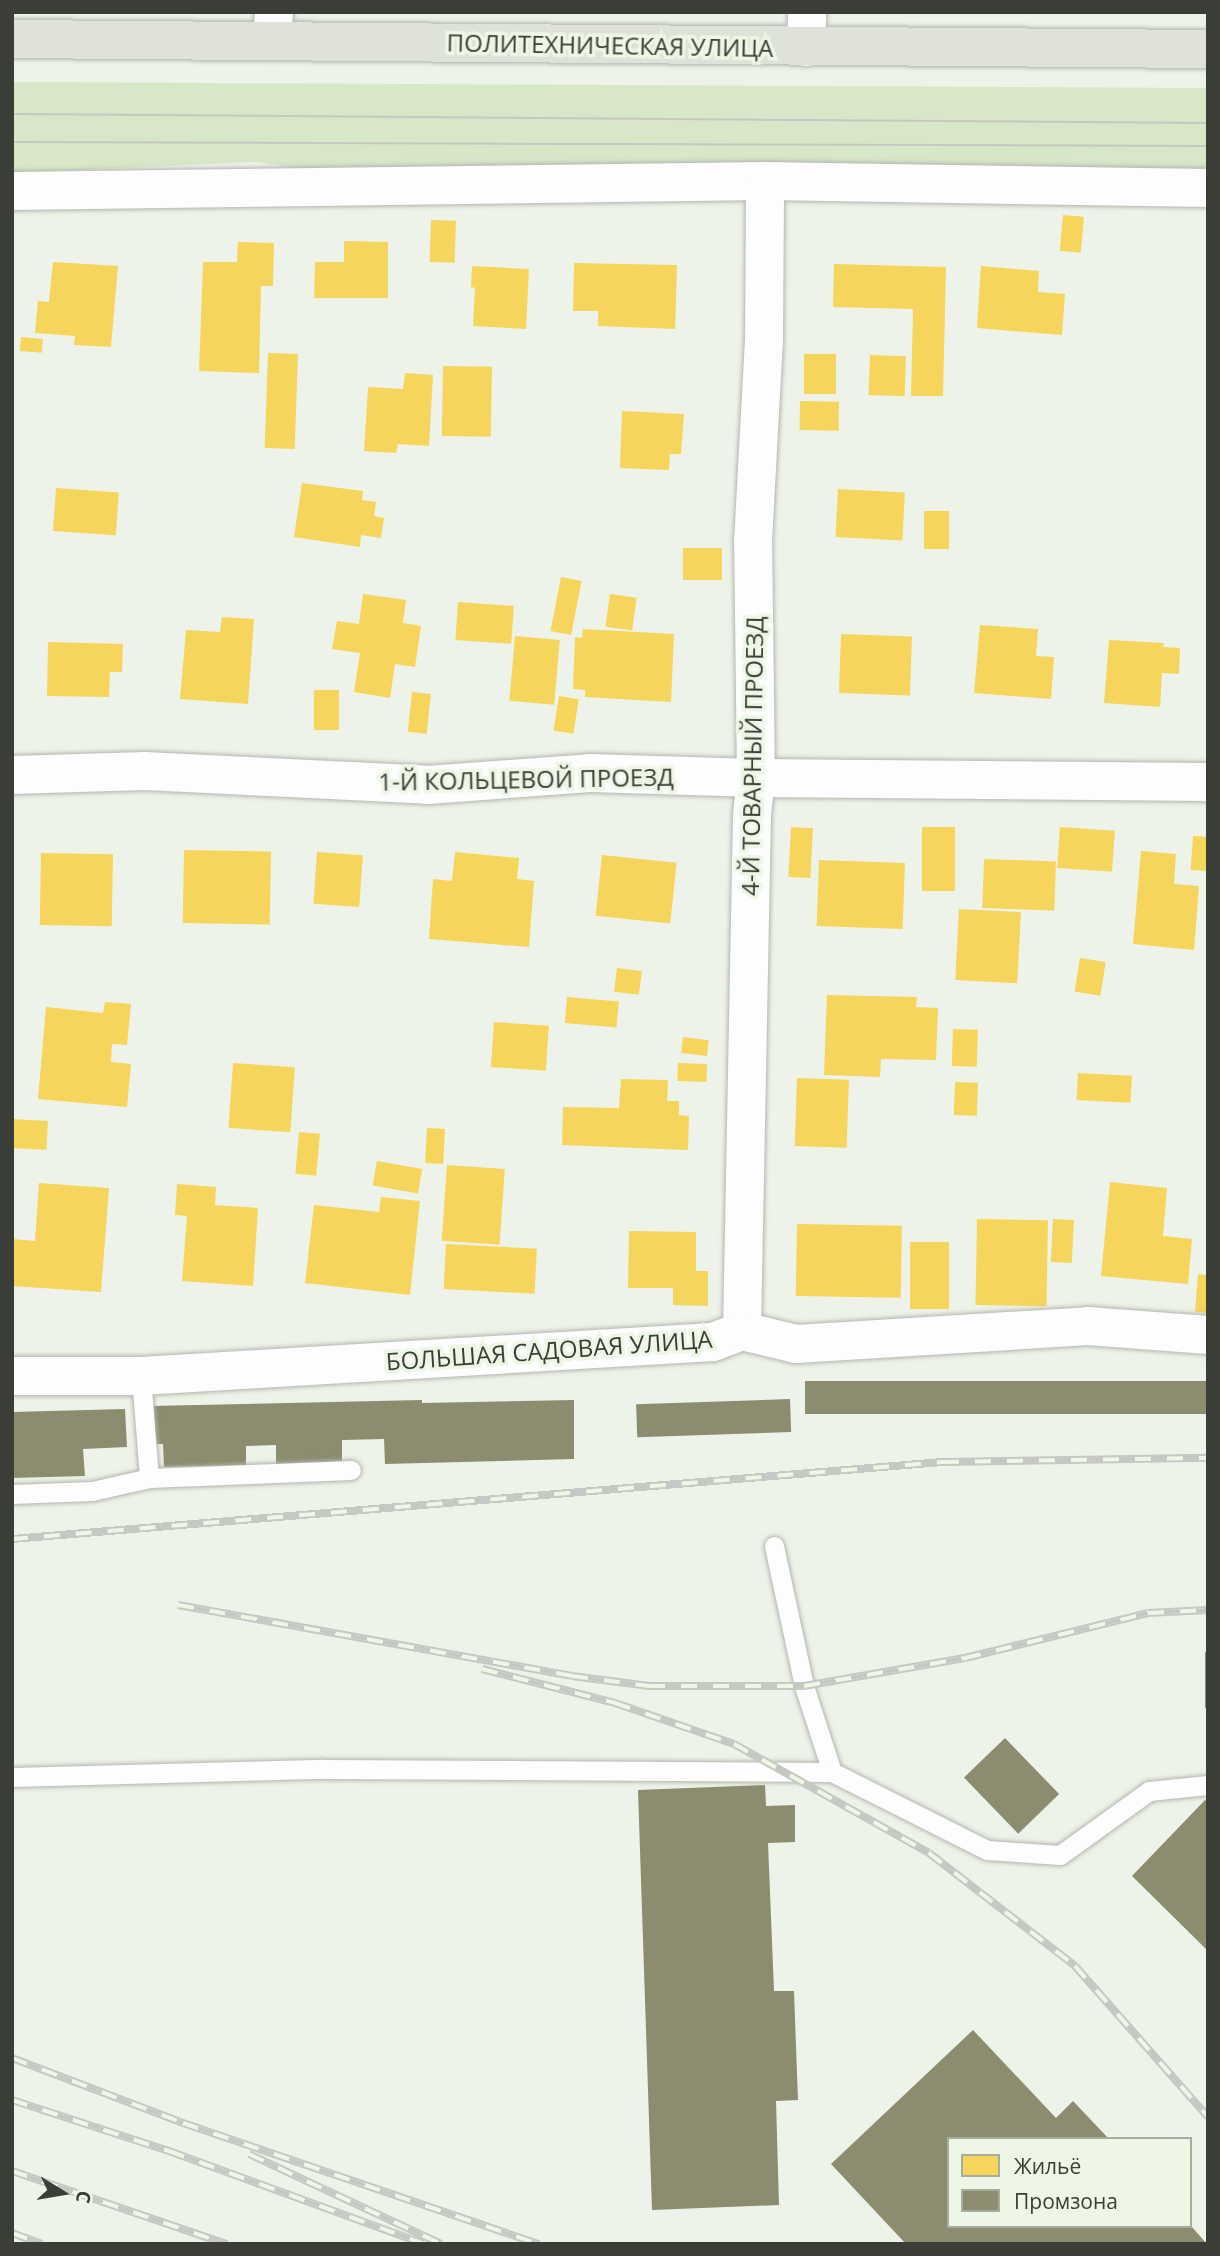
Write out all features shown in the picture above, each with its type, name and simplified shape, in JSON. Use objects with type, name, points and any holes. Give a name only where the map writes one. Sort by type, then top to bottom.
[{"type":"main road","name":"ПОЛИТЕХНИЧЕСКАЯ УЛИЦА","points":[[12,39],[273,26],[806,30],[1208,49]]},
{"type":"street","points":[[12,191],[765,181],[1208,188]]},
{"type":"street","name":"4-Й ТОВАРНЫЙ ПРОЕЗД","points":[[741,1331],[752,815],[756,778],[753,542],[764,340],[765,181]]},
{"type":"street","name":"1-Й КОЛЬЦЕВОЙ ПРОЕЗД","points":[[12,775],[145,771],[428,785],[590,773],[756,778],[1208,782]]},
{"type":"street","name":"БОЛЬШАЯ САДОВАЯ УЛИЦА","points":[[12,1376],[141,1376],[713,1342],[741,1331],[796,1344],[1088,1326],[1208,1335]]},
{"type":"lane","points":[[141,1376],[149,1479]]},
{"type":"lane","points":[[12,1494],[92,1492],[149,1479],[351,1470]]},
{"type":"lane","points":[[774,1546],[804,1686],[832,1772]]},
{"type":"lane","points":[[12,1777],[324,1769],[832,1772],[986,1850],[1060,1855],[1149,1791],[1208,1786]]},
{"type":"green space","points":[[12,82],[1208,88],[1208,178],[337,174],[255,162],[12,173]]},
{"type":"building: Жильё","points":[[1063,215],[1084,217],[1081,253],[1060,251]]},
{"type":"building: Жильё","points":[[431,220],[456,221],[455,263],[430,262]]},
{"type":"building: Жильё","points":[[344,241],[388,242],[388,298],[314,298],[315,262],[344,262]]},
{"type":"building: Жильё","points":[[238,242],[274,243],[273,286],[261,286],[259,373],[199,371],[203,262],[237,262]]},
{"type":"building: Жильё","points":[[53,262],[118,266],[111,347],[74,345],[75,336],[35,333],[38,301],[49,302]]},
{"type":"building: Жильё","points":[[574,263],[677,265],[675,329],[598,326],[598,311],[573,311]]},
{"type":"building: Жильё","points":[[834,264],[946,267],[943,396],[911,396],[913,309],[833,307]]},
{"type":"building: Жильё","points":[[472,266],[529,269],[526,329],[473,326],[475,288],[471,287]]},
{"type":"building: Жильё","points":[[981,266],[1039,271],[1038,292],[1065,294],[1062,335],[977,328]]},
{"type":"building: Жильё","points":[[21,337],[43,339],[42,353],[20,351]]},
{"type":"building: Жильё","points":[[268,353],[298,354],[295,449],[265,448]]},
{"type":"building: Жильё","points":[[804,354],[836,354],[836,394],[804,394]]},
{"type":"building: Жильё","points":[[870,355],[906,356],[905,396],[869,395]]},
{"type":"building: Жильё","points":[[443,366],[492,367],[491,437],[442,436]]},
{"type":"building: Жильё","points":[[405,373],[433,375],[429,446],[398,444],[396,453],[364,451],[368,387],[403,389]]},
{"type":"building: Жильё","points":[[800,401],[839,402],[838,431],[799,430]]},
{"type":"building: Жильё","points":[[622,411],[684,414],[681,454],[670,454],[669,470],[620,468]]},
{"type":"building: Жильё","points":[[302,483],[363,491],[362,500],[376,502],[374,516],[384,518],[381,538],[361,535],[360,547],[294,537]]},
{"type":"building: Жильё","points":[[56,488],[119,492],[116,535],[53,531]]},
{"type":"building: Жильё","points":[[838,489],[905,493],[902,540],[835,537]]},
{"type":"building: Жильё","points":[[924,511],[949,511],[949,549],[924,549]]},
{"type":"building: Жильё","points":[[683,548],[722,548],[722,580],[683,580]]},
{"type":"building: Жильё","points":[[561,577],[582,581],[571,635],[551,631]]},
{"type":"building: Жильё","points":[[363,594],[406,600],[403,623],[421,626],[415,667],[395,664],[390,698],[354,692],[360,653],[332,649],[337,621],[359,624]]},
{"type":"building: Жильё","points":[[610,594],[637,598],[632,630],[605,627]]},
{"type":"building: Жильё","points":[[458,602],[514,606],[511,644],[455,640]]},
{"type":"building: Жильё","points":[[222,617],[254,619],[248,704],[180,699],[186,630],[220,632]]},
{"type":"building: Жильё","points":[[980,625],[1038,629],[1036,656],[1054,657],[1051,699],[974,693]]},
{"type":"building: Жильё","points":[[583,629],[674,634],[671,702],[585,697],[585,690],[573,689],[575,637],[582,638]]},
{"type":"building: Жильё","points":[[841,634],[912,636],[910,695],[839,693]]},
{"type":"building: Жильё","points":[[515,636],[560,640],[554,705],[509,701]]},
{"type":"building: Жильё","points":[[1109,640],[1164,643],[1163,647],[1180,648],[1179,674],[1162,673],[1160,707],[1104,703]]},
{"type":"building: Жильё","points":[[48,642],[123,644],[122,672],[110,672],[109,697],[47,696]]},
{"type":"building: Жильё","points":[[314,690],[339,690],[339,730],[314,730]]},
{"type":"building: Жильё","points":[[412,692],[431,694],[427,734],[408,732]]},
{"type":"building: Жильё","points":[[559,696],[579,699],[573,734],[554,731]]},
{"type":"building: Жильё","points":[[791,827],[813,828],[810,878],[788,877]]},
{"type":"building: Жильё","points":[[922,827],[955,827],[955,891],[922,891]]},
{"type":"building: Жильё","points":[[1060,827],[1115,831],[1112,872],[1057,868]]},
{"type":"building: Жильё","points":[[1193,836],[1208,837],[1206,871],[1191,870]]},
{"type":"building: Жильё","points":[[184,850],[271,852],[270,925],[183,923]]},
{"type":"building: Жильё","points":[[1141,851],[1176,854],[1174,884],[1199,886],[1194,950],[1133,944]]},
{"type":"building: Жильё","points":[[317,852],[363,855],[359,907],[313,904]]},
{"type":"building: Жильё","points":[[455,852],[519,858],[517,879],[534,881],[529,947],[429,939],[433,879],[452,881]]},
{"type":"building: Жильё","points":[[41,853],[113,854],[112,926],[40,925]]},
{"type":"building: Жильё","points":[[602,855],[677,863],[670,924],[596,916]]},
{"type":"building: Жильё","points":[[984,859],[1056,862],[1054,910],[982,908]]},
{"type":"building: Жильё","points":[[819,860],[905,863],[903,929],[817,926]]},
{"type":"building: Жильё","points":[[959,909],[1021,912],[1017,983],[955,980]]},
{"type":"building: Жильё","points":[[1080,958],[1106,962],[1100,996],[1075,992]]},
{"type":"building: Жильё","points":[[617,968],[642,971],[639,995],[614,992]]},
{"type":"building: Жильё","points":[[827,995],[917,997],[916,1007],[938,1008],[936,1060],[881,1059],[880,1077],[824,1075]]},
{"type":"building: Жильё","points":[[567,997],[619,1002],[617,1027],[565,1023]]},
{"type":"building: Жильё","points":[[105,1002],[131,1004],[127,1045],[112,1044],[111,1062],[131,1064],[127,1107],[38,1099],[46,1007],[103,1013]]},
{"type":"building: Жильё","points":[[494,1022],[549,1026],[546,1071],[491,1067]]},
{"type":"building: Жильё","points":[[953,1029],[978,1030],[977,1067],[952,1066]]},
{"type":"building: Жильё","points":[[683,1037],[709,1040],[707,1056],[681,1053]]},
{"type":"building: Жильё","points":[[233,1063],[295,1067],[290,1132],[228,1128]]},
{"type":"building: Жильё","points":[[678,1063],[707,1064],[706,1082],[677,1081]]},
{"type":"building: Жильё","points":[[1078,1073],[1132,1076],[1131,1103],[1077,1100]]},
{"type":"building: Жильё","points":[[797,1078],[849,1080],[847,1148],[795,1146]]},
{"type":"building: Жильё","points":[[621,1079],[668,1080],[667,1101],[679,1101],[679,1115],[689,1116],[688,1150],[562,1145],[563,1107],[619,1108]]},
{"type":"building: Жильё","points":[[955,1082],[978,1083],[977,1116],[954,1115]]},
{"type":"building: Жильё","points":[[12,1119],[48,1121],[46,1150],[12,1148]]},
{"type":"building: Жильё","points":[[427,1128],[445,1129],[443,1164],[425,1163]]},
{"type":"building: Жильё","points":[[299,1132],[320,1134],[316,1176],[295,1174]]},
{"type":"building: Жильё","points":[[377,1161],[422,1169],[418,1194],[373,1186]]},
{"type":"building: Жильё","points":[[447,1165],[505,1169],[500,1245],[442,1241]]},
{"type":"building: Жильё","points":[[1110,1182],[1167,1188],[1163,1236],[1192,1239],[1188,1284],[1101,1276]]},
{"type":"building: Жильё","points":[[39,1183],[109,1188],[101,1292],[12,1286],[12,1239],[35,1241]]},
{"type":"building: Жильё","points":[[177,1184],[216,1187],[215,1205],[258,1208],[253,1286],[182,1281],[187,1216],[175,1215]]},
{"type":"building: Жильё","points":[[381,1197],[420,1201],[410,1295],[305,1283],[314,1205],[379,1212]]},
{"type":"building: Жильё","points":[[977,1219],[1048,1220],[1046,1306],[975,1305]]},
{"type":"building: Жильё","points":[[1053,1219],[1074,1220],[1072,1263],[1051,1262]]},
{"type":"building: Жильё","points":[[797,1224],[902,1226],[901,1298],[796,1296]]},
{"type":"building: Жильё","points":[[629,1231],[696,1232],[696,1271],[708,1271],[708,1306],[673,1305],[673,1288],[628,1288]]},
{"type":"building: Жильё","points":[[910,1242],[949,1242],[949,1309],[910,1309]]},
{"type":"building: Жильё","points":[[446,1244],[537,1249],[535,1294],[444,1289]]},
{"type":"building: Жильё","points":[[1198,1274],[1208,1275],[1208,1313],[1195,1312]]},
{"type":"building: Промзона","points":[[805,1381],[1208,1381],[1208,1414],[805,1414]]},
{"type":"building: Промзона","points":[[790,1399],[791,1432],[637,1437],[636,1404]]},
{"type":"building: Промзона","points":[[422,1400],[422,1403],[574,1400],[574,1459],[385,1464],[384,1439],[342,1440],[342,1463],[276,1465],[276,1445],[246,1446],[246,1465],[164,1467],[163,1444],[153,1444],[151,1406]]},
{"type":"building: Промзона","points":[[125,1409],[127,1447],[83,1449],[85,1476],[12,1478],[12,1412]]},
{"type":"building: Промзона","points":[[1205,1652],[1208,1652],[1208,1708],[1205,1708]]},
{"type":"building: Промзона","points":[[1005,1738],[1059,1794],[1018,1834],[964,1778]]},
{"type":"building: Промзона","points":[[765,1785],[766,1806],[795,1805],[795,1842],[768,1843],[774,1991],[794,1991],[798,2100],[776,2101],[779,2205],[652,2210],[638,1790]]},
{"type":"building: Промзона","points":[[1205,1800],[1208,1803],[1208,1951],[1132,1876]]},
{"type":"building: Промзона","points":[[973,2030],[1056,2118],[1073,2101],[1107,2137],[947,2137],[947,2228],[1192,2227],[1207,2244],[906,2244],[831,2164]]},
{"type":"tram line","points":[[12,114],[1208,123]]},
{"type":"tram line","points":[[12,142],[1208,146]]},
{"type":"railway","points":[[12,1539],[943,1462],[1208,1458]]},
{"type":"railway","points":[[178,1605],[572,1676],[649,1686],[804,1686],[965,1658],[1148,1613],[1208,1610]]},
{"type":"railway","points":[[482,1669],[615,1703],[734,1744],[929,1853],[1075,1966],[1208,2117]]},
{"type":"railway","points":[[12,2058],[183,2123],[539,2244]]},
{"type":"railway","points":[[12,2100],[169,2151],[424,2244]]},
{"type":"railway","points":[[249,2154],[441,2244]]},
{"type":"railway","points":[[12,2171],[227,2244]]},
{"type":"railway","points":[[12,2233],[42,2244]]}]
